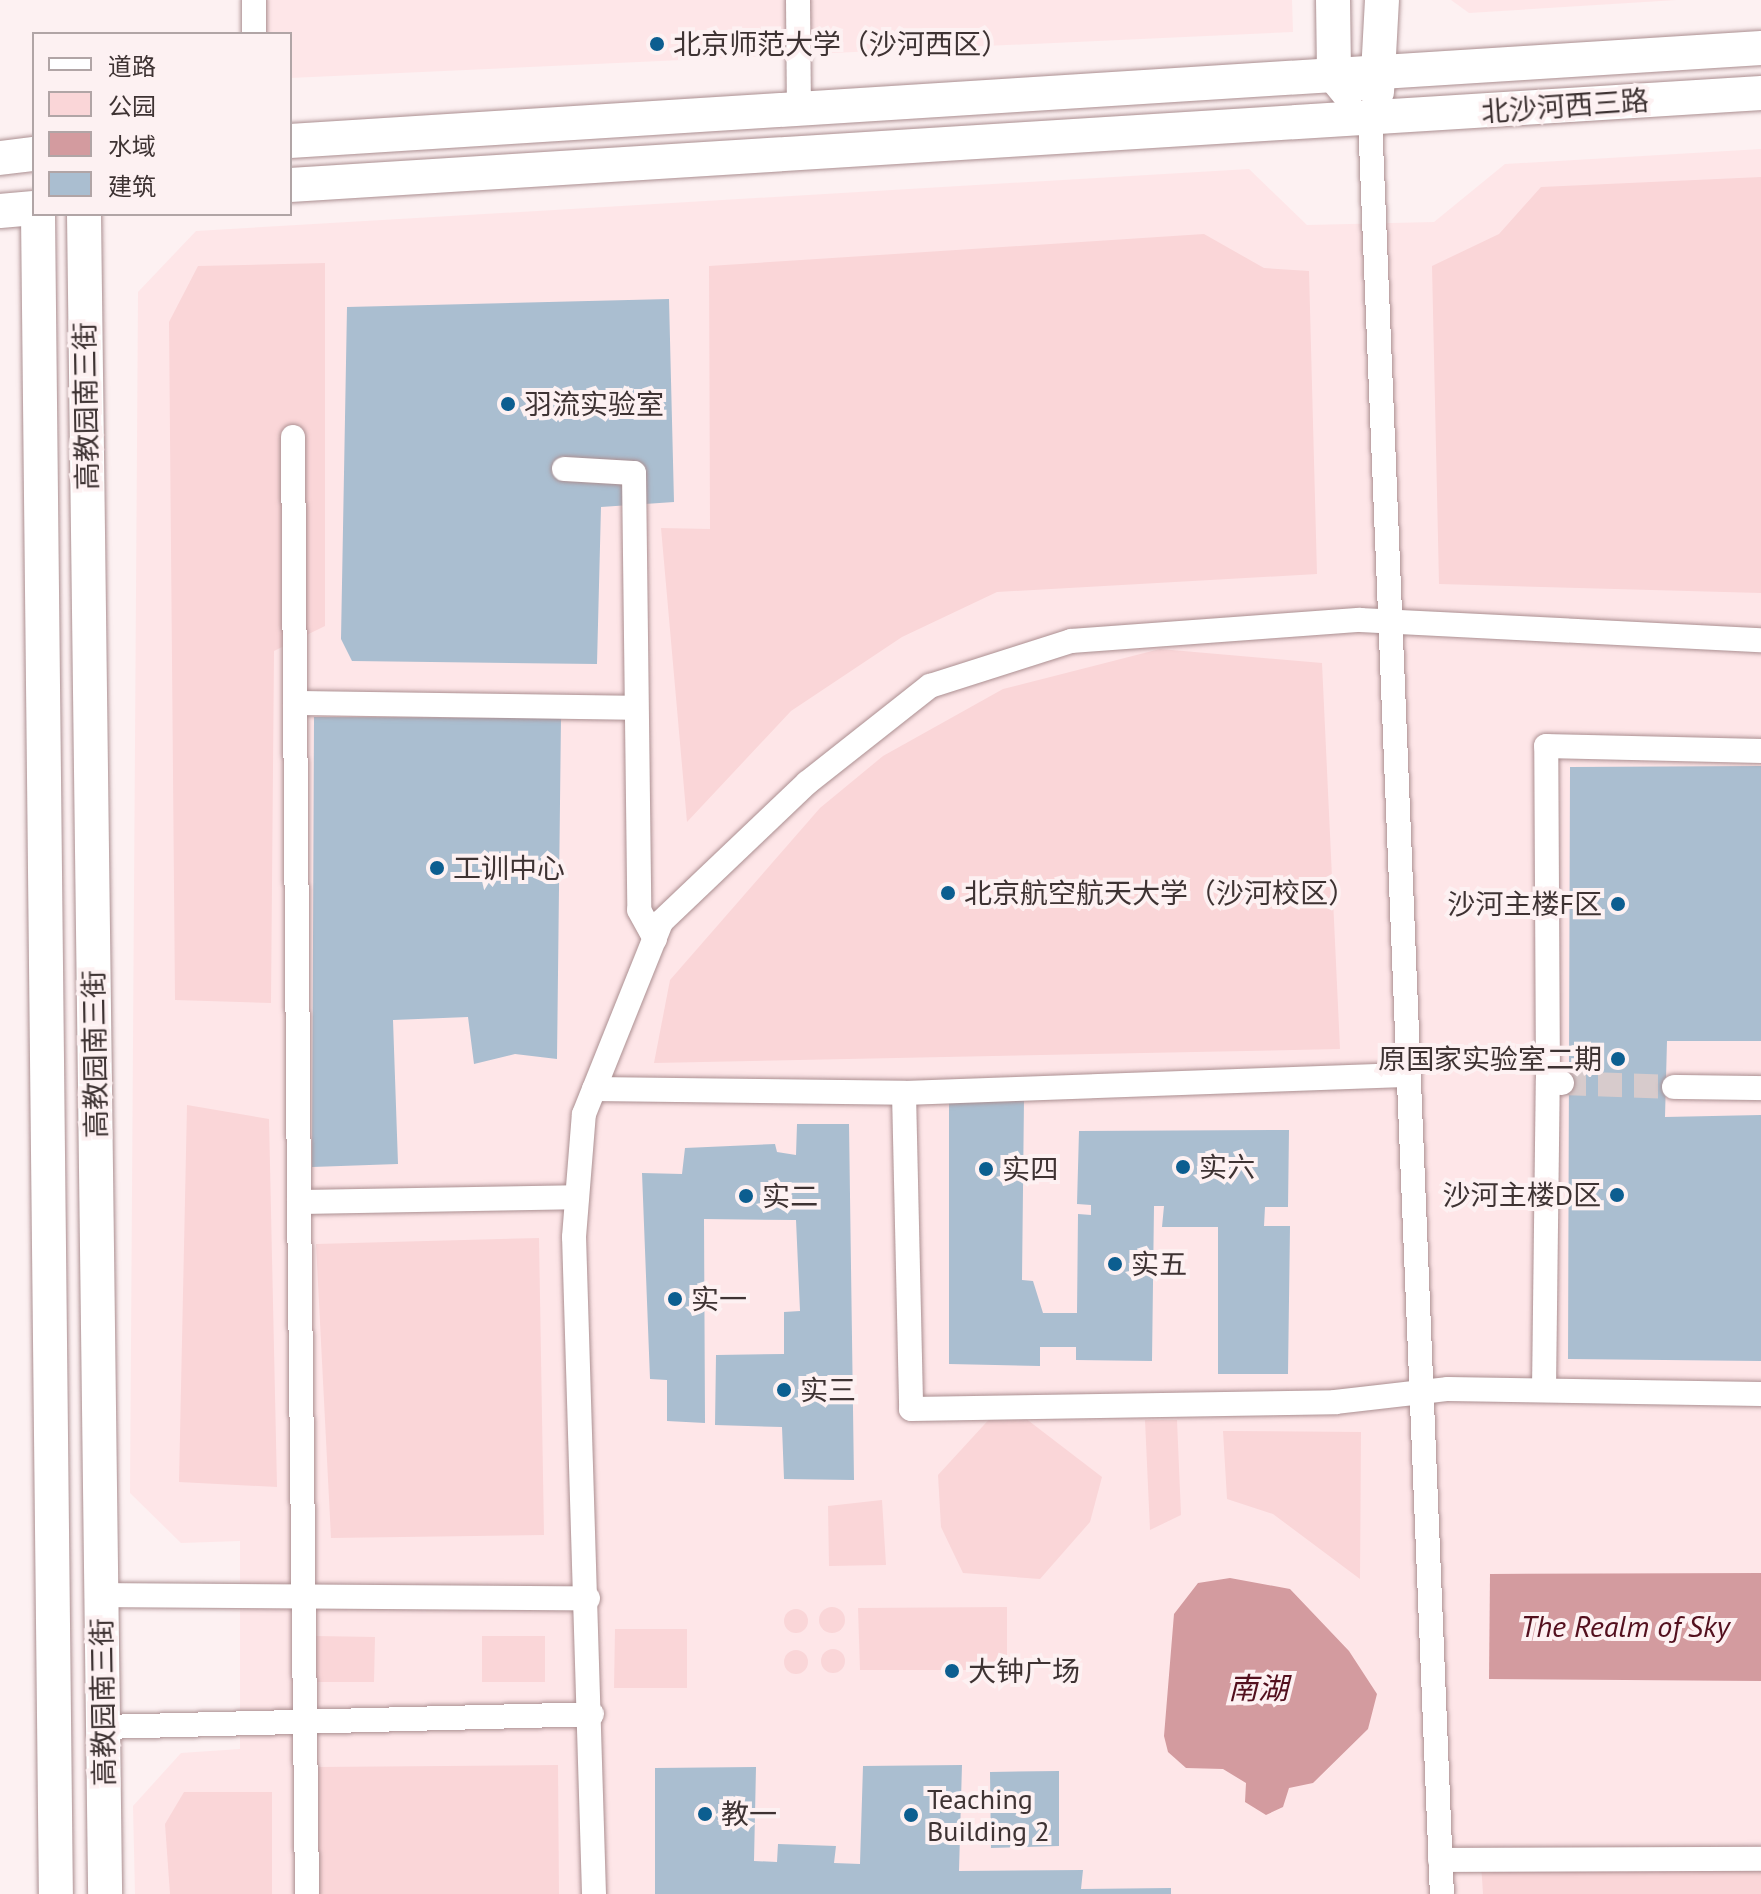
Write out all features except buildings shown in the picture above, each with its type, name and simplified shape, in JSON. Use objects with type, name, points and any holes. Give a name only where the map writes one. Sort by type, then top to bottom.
[{"type":"street","points":[[254,0],[254,32]]},
{"type":"street","points":[[798,0],[799,110]]},
{"type":"street","points":[[1333,0],[1334,75],[1370,119]]},
{"type":"street","points":[[1382,0],[1382,72],[1370,119],[1405,1075],[1442,1894]]},
{"type":"street","name":"北沙河西三路","points":[[292,141],[1761,48]]},
{"type":"street","name":"北沙河西三路","points":[[292,185],[1761,93]]},
{"type":"street","points":[[0,158],[32,154]]},
{"type":"street","points":[[0,211],[32,208]]},
{"type":"street","name":"高教园南三街","points":[[38,216],[56,1894]]},
{"type":"street","name":"高教园南三街","points":[[84,216],[105,1894]]},
{"type":"street","points":[[293,437],[299,1202],[307,1595],[307,1894]]},
{"type":"street","points":[[564,469],[634,473],[639,910],[655,939]]},
{"type":"street","points":[[594,1894],[577,1197],[584,1114],[661,922],[807,783],[930,686],[1071,641],[1387,623],[1761,640]]},
{"type":"street","points":[[295,703],[636,708]]},
{"type":"street","points":[[1544,1390],[1555,1082],[1546,746],[1761,751]]},
{"type":"street","points":[[594,1089],[904,1093],[1405,1075]]},
{"type":"street","points":[[1674,1087],[1761,1088]]},
{"type":"street","points":[[904,1093],[911,1409],[1544,1390],[1761,1394]]},
{"type":"street","points":[[299,1202],[577,1197]]},
{"type":"street","points":[[102,1595],[588,1598]]},
{"type":"street","points":[[103,1727],[308,1718],[592,1714]]},
{"type":"street","points":[[1440,1860],[1761,1859]]},
{"type":"shaded area","name":"北京师范大学（沙河西区）","points":[[265,0],[1292,0],[1293,32],[292,78],[292,32],[264,32]]},
{"type":"shaded area","points":[[1451,0],[1677,0],[1469,13]]},
{"type":"shaded area","name":"北京航空航天大学（沙河校区）","points":[[1761,149],[1761,1894],[135,1894],[133,1806],[181,1753],[240,1749],[240,1541],[181,1543],[130,1493],[138,292],[196,231],[1249,169],[1307,225],[1434,222],[1505,164]]},
{"type":"green space","points":[[1761,177],[1761,593],[1439,584],[1432,266],[1499,234],[1541,187]]},
{"type":"green space","points":[[1204,234],[1264,268],[1309,271],[1317,574],[997,592],[902,637],[791,711],[687,822],[661,528],[710,529],[709,266]]},
{"type":"green space","points":[[325,263],[325,626],[274,651],[271,1003],[175,1000],[169,322],[198,266]]},
{"type":"green space","points":[[1160,649],[1322,663],[1340,1049],[654,1063],[670,980],[820,808],[883,756],[1003,689]]},
{"type":"green space","points":[[187,1105],[269,1119],[277,1487],[179,1482]]},
{"type":"green space","points":[[539,1238],[544,1535],[331,1538],[316,1244]]},
{"type":"green space","points":[[994,1414],[1025,1418],[1102,1477],[1090,1522],[1040,1579],[963,1573],[941,1527],[938,1475]]},
{"type":"green space","points":[[1145,1420],[1177,1420],[1181,1515],[1150,1530]]},
{"type":"green space","points":[[1223,1431],[1361,1432],[1360,1579],[1273,1514],[1227,1499]]},
{"type":"green space","points":[[882,1500],[886,1565],[829,1566],[828,1506]]},
{"type":"green space","points":[[832,1607],[841,1611],[845,1620],[841,1629],[832,1633],[823,1629],[819,1620],[823,1611]]},
{"type":"green space","points":[[1007,1607],[1007,1670],[860,1670],[858,1608]]},
{"type":"green space","points":[[796,1609],[805,1612],[808,1621],[805,1630],[796,1633],[787,1630],[784,1621],[787,1612]]},
{"type":"green space","points":[[615,1629],[687,1629],[687,1688],[614,1688]]},
{"type":"green space","points":[[315,1636],[375,1637],[374,1682],[314,1682]]},
{"type":"green space","points":[[482,1636],[545,1636],[545,1682],[482,1682]]},
{"type":"green space","points":[[833,1649],[841,1653],[845,1661],[841,1669],[833,1673],[825,1669],[821,1661],[825,1653]]},
{"type":"green space","points":[[796,1650],[807,1657],[808,1662],[801,1673],[796,1674],[785,1667],[784,1662],[791,1651]]},
{"type":"green space","points":[[558,1765],[559,1894],[317,1894],[316,1767]]},
{"type":"green space","points":[[184,1792],[272,1792],[272,1894],[170,1894],[165,1824]]},
{"type":"green space","points":[[1481,1863],[1761,1866],[1761,1894],[1483,1894]]},
{"type":"water","name":"The Realm of Sky","points":[[1761,1573],[1761,1681],[1489,1679],[1490,1574]]},
{"type":"water","name":"南湖","points":[[1230,1578],[1290,1589],[1349,1651],[1377,1694],[1368,1729],[1313,1783],[1289,1788],[1283,1807],[1266,1815],[1245,1802],[1246,1783],[1223,1769],[1186,1768],[1168,1752],[1164,1736],[1174,1614],[1198,1583]]},
{"type":"tunnel","points":[[1562,1083],[1674,1087]]},
{"type":"place","name":"北京师范大学（沙河西区）","points":[[657,44]]},
{"type":"place","name":"羽流实验室","points":[[508,404]]},
{"type":"place","name":"工训中心","points":[[437,868]]},
{"type":"place","name":"北京航空航天大学（沙河校区）","points":[[948,893]]},
{"type":"place","name":"沙河主楼F区","points":[[1618,904]]},
{"type":"place","name":"原国家实验室二期","points":[[1618,1059]]},
{"type":"place","name":"实六","points":[[1183,1167]]},
{"type":"place","name":"实四","points":[[986,1169]]},
{"type":"place","name":"沙河主楼D区","points":[[1617,1195]]},
{"type":"place","name":"实二","points":[[746,1196]]},
{"type":"place","name":"实五","points":[[1115,1264]]},
{"type":"place","name":"实一","points":[[675,1299]]},
{"type":"place","name":"实三","points":[[784,1390]]},
{"type":"place","name":"大钟广场","points":[[952,1671]]},
{"type":"place","name":"教一","points":[[705,1814]]},
{"type":"place","name":"Teaching Building 2","points":[[911,1815]]}]
